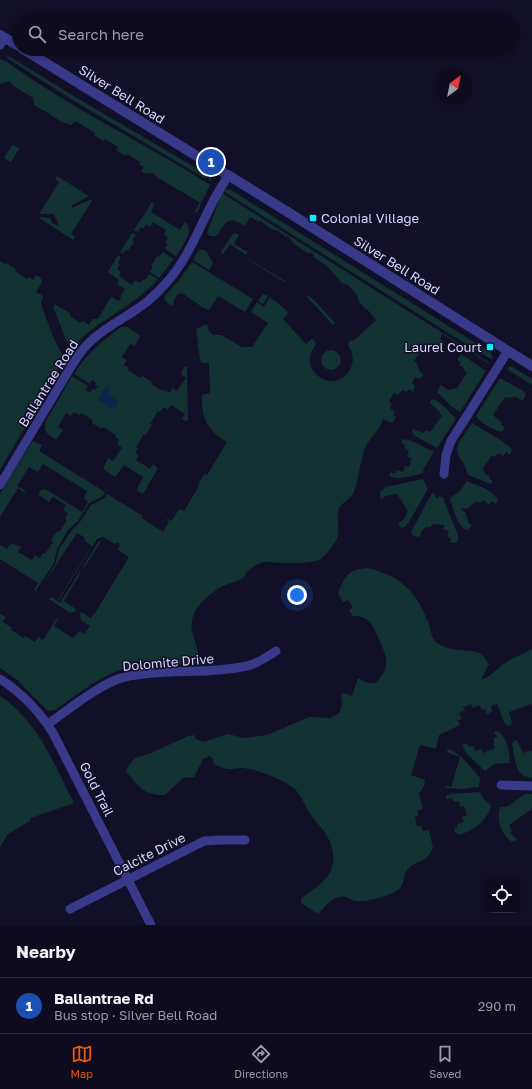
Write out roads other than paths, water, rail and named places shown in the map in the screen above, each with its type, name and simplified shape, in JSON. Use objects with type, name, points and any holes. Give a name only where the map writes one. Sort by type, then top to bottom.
[{"type":"street","points":[[1,38],[12,43]]},
{"type":"street","name":"Silver Bell Road","points":[[34,56],[228,175],[532,366]]},
{"type":"street","name":"Ballantrae Road","points":[[0,485],[72,365],[85,347],[100,332],[148,301],[179,268],[191,247],[219,189],[228,175]]},
{"type":"street","points":[[444,474],[446,455],[452,441],[508,351]]},
{"type":"street","name":"Dolomite Drive","points":[[48,724],[105,685],[118,679],[135,675],[223,670],[246,666],[260,661],[276,652]]},
{"type":"street","name":"Gold Trail","points":[[0,679],[25,698],[48,724],[151,925]]},
{"type":"street","points":[[501,786],[532,786]]},
{"type":"street","name":"Calcite Drive","points":[[70,909],[204,841],[245,840]]},
{"type":"water","points":[[106,386],[111,389],[108,394],[119,401],[114,410],[98,400]]},
{"type":"place","name":"Ballantrae Rd","points":[[211,162]]},
{"type":"place","name":"Colonial Village","points":[[313,218]]},
{"type":"place","name":"Laurel Court","points":[[490,347]]}]
